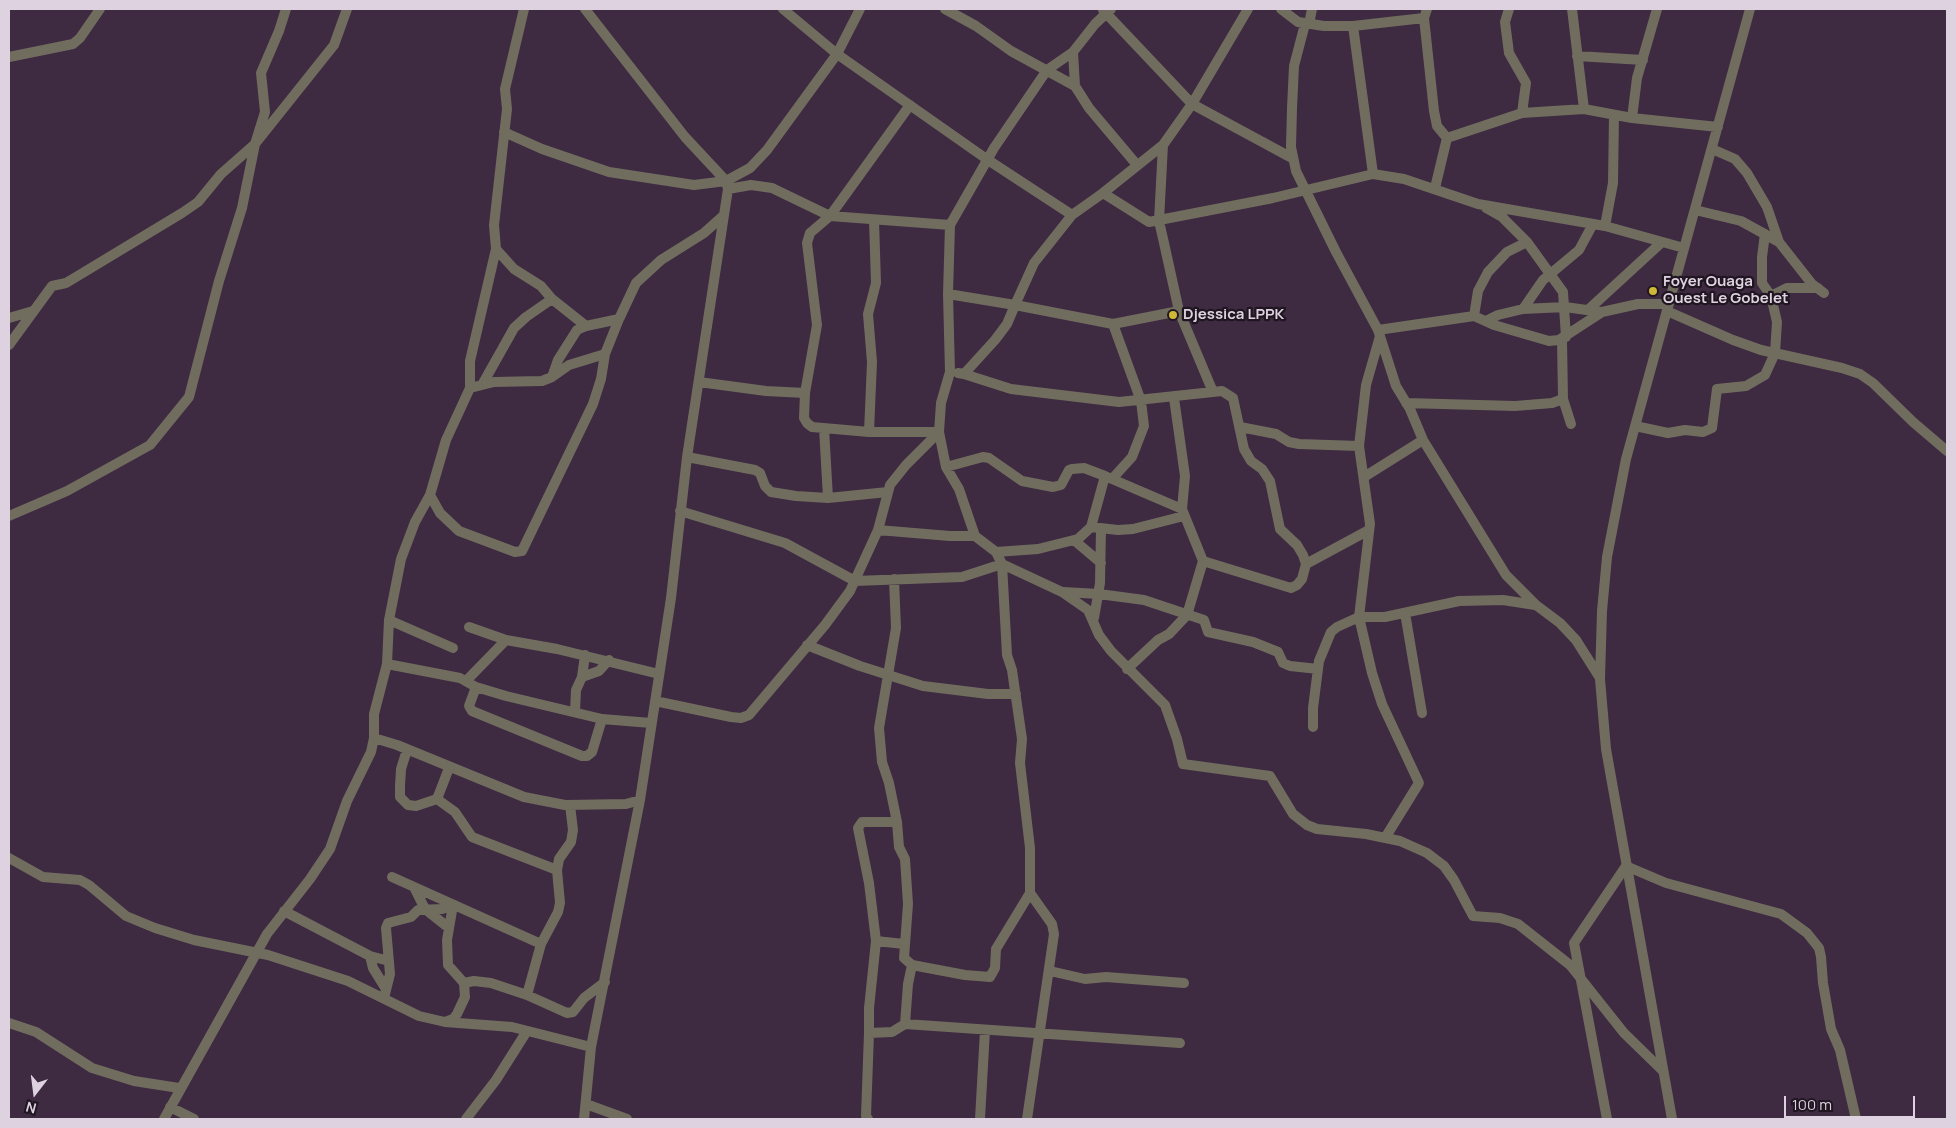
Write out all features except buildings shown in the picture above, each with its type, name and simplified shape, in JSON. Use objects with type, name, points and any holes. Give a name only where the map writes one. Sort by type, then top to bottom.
[{"type":"street","points":[[9,57],[73,44],[80,38],[100,9]]},
{"type":"street","points":[[9,516],[67,491],[150,444],[189,397],[219,281],[242,208],[255,144],[265,112],[261,73],[286,9]]},
{"type":"street","points":[[9,345],[52,286],[66,282],[144,238],[198,202],[221,174],[255,144],[334,45],[347,9]]},
{"type":"street","points":[[164,1119],[179,1088],[258,953],[267,934],[310,879],[330,849],[347,801],[370,752],[374,738],[374,714],[387,664],[389,620],[405,546],[430,495],[446,440],[470,388],[470,361],[496,249],[494,226],[507,109],[506,86],[524,9]]},
{"type":"street","points":[[584,1119],[592,1048],[640,800],[673,584],[687,457],[724,216],[727,185],[679,130],[585,9]]},
{"type":"street","points":[[783,9],[837,54],[988,160],[1072,215]]},
{"type":"street","points":[[727,185],[750,168],[768,150],[837,54],[860,9]]},
{"type":"street","points":[[945,9],[976,26],[1011,51],[1075,86],[1089,108],[1137,165]]},
{"type":"street","points":[[964,374],[1007,324],[1034,264],[1072,215],[1163,145],[1192,104],[1248,9]]},
{"type":"street","points":[[1281,9],[1307,24],[1353,26],[1426,14],[1437,126],[1447,138]]},
{"type":"street","points":[[1312,9],[1294,66],[1292,158],[1305,190],[1379,333],[1396,386],[1423,440],[1506,575],[1536,605],[1560,624],[1576,640],[1600,679]]},
{"type":"street","points":[[1509,9],[1505,22],[1509,53],[1526,83],[1522,113]]},
{"type":"street","points":[[1572,9],[1584,109]]},
{"type":"street","points":[[1632,118],[1638,78],[1656,9]]},
{"type":"street","points":[[1672,1119],[1606,749],[1600,679],[1602,611],[1607,557],[1616,506],[1694,210],[1750,9]]},
{"type":"street","points":[[894,579],[896,628],[879,728],[882,762],[889,783],[897,822],[898,847],[905,859],[908,898],[904,958],[912,965],[965,975],[990,977],[995,968],[996,949],[1030,893],[1030,848],[1020,763],[1022,739],[1016,694],[1007,655],[1002,564],[996,552],[975,536],[959,489],[946,467],[940,432],[941,404],[950,372],[948,294],[950,225],[994,148],[1047,70],[1073,52],[1107,10],[1192,104],[1292,158]]},
{"type":"street","points":[[1353,26],[1373,174]]},
{"type":"street","points":[[1073,52],[1075,86]]},
{"type":"street","points":[[1577,56],[1643,60]]},
{"type":"street","points":[[910,105],[830,216],[810,233],[807,243],[817,325],[805,393],[804,418],[812,427],[869,432],[940,432]]},
{"type":"street","points":[[1447,138],[1522,113],[1584,109],[1632,118],[1718,127]]},
{"type":"street","points":[[1605,226],[1613,182],[1614,115]]},
{"type":"street","points":[[504,132],[542,149],[609,172],[694,185],[751,185],[772,188],[830,216],[950,225]]},
{"type":"street","points":[[1435,188],[1447,138]]},
{"type":"street","points":[[1163,145],[1159,221],[1179,311],[1213,392]]},
{"type":"street","points":[[1712,149],[1735,159],[1747,172],[1767,207],[1779,242],[1812,284],[1821,290],[1787,288],[1771,296]]},
{"type":"street","points":[[1103,193],[1125,205],[1149,222],[1273,198],[1373,174],[1404,179],[1478,204],[1502,217],[1527,242],[1551,272],[1563,292],[1565,307],[1563,399],[1571,424]]},
{"type":"street","points":[[1478,204],[1605,226],[1684,248]]},
{"type":"street","points":[[1694,210],[1741,222],[1779,242]]},
{"type":"street","points":[[430,495],[440,513],[459,531],[515,552],[522,551],[593,404],[601,379],[605,354],[636,283],[661,260],[704,233],[724,216]]},
{"type":"street","points":[[869,432],[872,362],[868,314],[876,283],[874,220]]},
{"type":"street","points":[[1523,309],[1551,272],[1579,250],[1593,224]]},
{"type":"street","points":[[1636,426],[1668,433],[1685,430],[1703,432],[1712,428],[1717,390],[1746,386],[1765,375],[1776,353],[1777,322],[1771,296],[1762,283],[1762,257],[1765,234]]},
{"type":"street","points":[[1474,316],[1478,291],[1488,272],[1506,252],[1527,242]]},
{"type":"street","points":[[1588,310],[1662,242]]},
{"type":"street","points":[[496,249],[514,269],[541,286],[552,299],[586,326]]},
{"type":"street","points":[[948,294],[1113,324],[1179,311]]},
{"type":"street","points":[[482,386],[519,322],[552,299]]},
{"type":"street","points":[[1379,333],[1474,316],[1494,325],[1550,341],[1564,338],[1592,317],[1602,312],[1638,304],[1668,308],[1733,340],[1860,374],[1874,383],[1913,422],[1947,451]]},
{"type":"street","points":[[1486,321],[1498,315],[1523,309],[1565,307],[1602,312]]},
{"type":"street","points":[[9,318],[33,311]]},
{"type":"street","points":[[552,377],[571,337],[577,330],[586,326],[619,319]]},
{"type":"street","points":[[996,552],[1038,549],[1075,540],[1090,526],[1108,477],[1132,457],[1143,431],[1144,416],[1141,401],[1113,324]]},
{"type":"street","points":[[1379,333],[1366,385],[1359,446],[1369,530],[1359,617],[1372,673],[1382,704],[1419,783],[1385,838]]},
{"type":"street","points":[[470,388],[494,382],[542,381],[552,377],[569,365],[605,354]]},
{"type":"street","points":[[950,372],[964,374],[1011,389],[1120,402],[1174,398],[1222,391],[1233,398],[1244,449],[1251,461],[1262,470],[1270,481],[1280,529],[1304,555],[1306,564],[1302,579],[1291,588],[1203,561]]},
{"type":"street","points":[[699,382],[766,391],[805,393]]},
{"type":"street","points":[[1127,669],[1158,640],[1169,634],[1187,615],[1203,561],[1183,512],[1185,476],[1174,398]]},
{"type":"street","points":[[1406,403],[1510,406],[1552,403],[1563,399]]},
{"type":"street","points":[[824,428],[828,498]]},
{"type":"street","points":[[1240,428],[1276,434],[1289,442],[1299,444],[1359,446]]},
{"type":"street","points":[[655,701],[741,718],[749,715],[825,625],[855,581],[878,530],[888,492],[894,478],[940,432]]},
{"type":"street","points":[[1364,477],[1423,440]]},
{"type":"street","points":[[687,457],[755,470],[760,473],[765,486],[771,492],[828,498],[888,492]]},
{"type":"street","points":[[946,467],[989,458],[1022,481],[1054,487],[1061,485],[1069,470],[1084,468],[1108,477],[1183,512]]},
{"type":"street","points":[[680,512],[786,543],[855,581],[962,578],[1002,564],[1062,592],[1088,610],[1094,618],[1100,635],[1127,669],[1164,705],[1178,739],[1183,764],[1270,776],[1293,814],[1307,825],[1317,829],[1385,838],[1427,853],[1444,866],[1473,916],[1500,918],[1518,924],[1570,965],[1624,1033],[1663,1071]]},
{"type":"street","points":[[1090,526],[1133,528],[1183,512]]},
{"type":"street","points":[[1094,618],[1099,594],[1101,528]]},
{"type":"street","points":[[878,530],[950,536],[975,536]]},
{"type":"street","points":[[1306,564],[1369,530]]},
{"type":"street","points":[[1075,540],[1101,563]]},
{"type":"street","points":[[1062,592],[1099,594],[1144,600],[1204,620],[1208,632],[1253,642],[1278,652],[1283,664],[1318,669]]},
{"type":"street","points":[[1313,727],[1318,669],[1324,646],[1331,632],[1359,617],[1385,617],[1468,600],[1503,600],[1536,605]]},
{"type":"street","points":[[1405,613],[1422,713]]},
{"type":"street","points":[[389,620],[453,648]]},
{"type":"street","points":[[469,626],[506,640],[609,660],[659,674]]},
{"type":"street","points":[[466,681],[506,640]]},
{"type":"street","points":[[807,645],[889,676],[945,690],[1016,694]]},
{"type":"street","points":[[575,712],[576,690],[582,677],[585,655]]},
{"type":"street","points":[[582,677],[600,671],[609,660]]},
{"type":"street","points":[[387,664],[460,678],[476,687],[602,719],[651,723]]},
{"type":"street","points":[[476,687],[469,706],[472,711],[582,756],[587,756],[592,752],[602,719]]},
{"type":"street","points":[[374,738],[524,797],[570,805],[626,804],[640,800]]},
{"type":"street","points":[[407,750],[401,769],[400,796],[408,805],[416,806],[437,799]]},
{"type":"street","points":[[437,799],[449,768]]},
{"type":"street","points":[[437,799],[455,812],[472,838],[557,870]]},
{"type":"street","points":[[572,823],[590,804]]},
{"type":"street","points":[[527,995],[541,944],[558,912],[560,903],[557,870],[560,859],[571,842],[572,823],[570,805]]},
{"type":"street","points":[[868,1119],[866,1116],[868,1008],[876,941],[870,883],[858,828],[862,822],[897,822]]},
{"type":"street","points":[[9,858],[43,877],[80,880],[89,885],[126,916],[155,928],[194,940],[258,953],[348,981],[385,994],[419,1016],[445,1022],[512,1027],[592,1048]]},
{"type":"street","points":[[1607,1119],[1574,943],[1626,866]]},
{"type":"street","points":[[1626,866],[1666,883],[1781,914],[1807,933],[1818,948],[1821,957],[1823,983],[1831,1029],[1840,1050],[1856,1119]]},
{"type":"street","points":[[392,877],[541,944]]},
{"type":"street","points":[[414,887],[426,908],[449,928]]},
{"type":"street","points":[[1027,1119],[1054,934],[1052,924],[1030,893]]},
{"type":"street","points":[[385,994],[390,974],[386,928],[388,923],[411,916],[418,910],[426,908],[442,909],[453,905]]},
{"type":"street","points":[[445,1022],[453,1019],[462,1006],[464,983],[448,965],[447,940],[453,905]]},
{"type":"street","points":[[284,911],[370,956],[389,961]]},
{"type":"street","points":[[876,941],[904,944]]},
{"type":"street","points":[[370,956],[373,968],[385,994]]},
{"type":"street","points":[[905,1024],[908,984],[912,965]]},
{"type":"street","points":[[1050,971],[1085,979],[1106,978],[1184,983]]},
{"type":"street","points":[[464,983],[474,981],[491,983],[527,995],[567,1013],[573,1012],[584,998],[605,982]]},
{"type":"street","points":[[9,1023],[36,1032],[98,1070],[134,1081],[179,1088]]},
{"type":"street","points":[[869,1033],[892,1032],[905,1024],[1039,1035],[1180,1043]]},
{"type":"street","points":[[980,1119],[985,1030]]},
{"type":"street","points":[[466,1119],[496,1080],[527,1031]]},
{"type":"street","points":[[586,1104],[627,1119]]},
{"type":"street","points":[[170,1108],[194,1119]]},
{"type":"place","name":"Foyer Ouaga Ouest Le Gobelet","points":[[1653,291]]},
{"type":"place","name":"Djessica LPPK","points":[[1173,315]]}]
